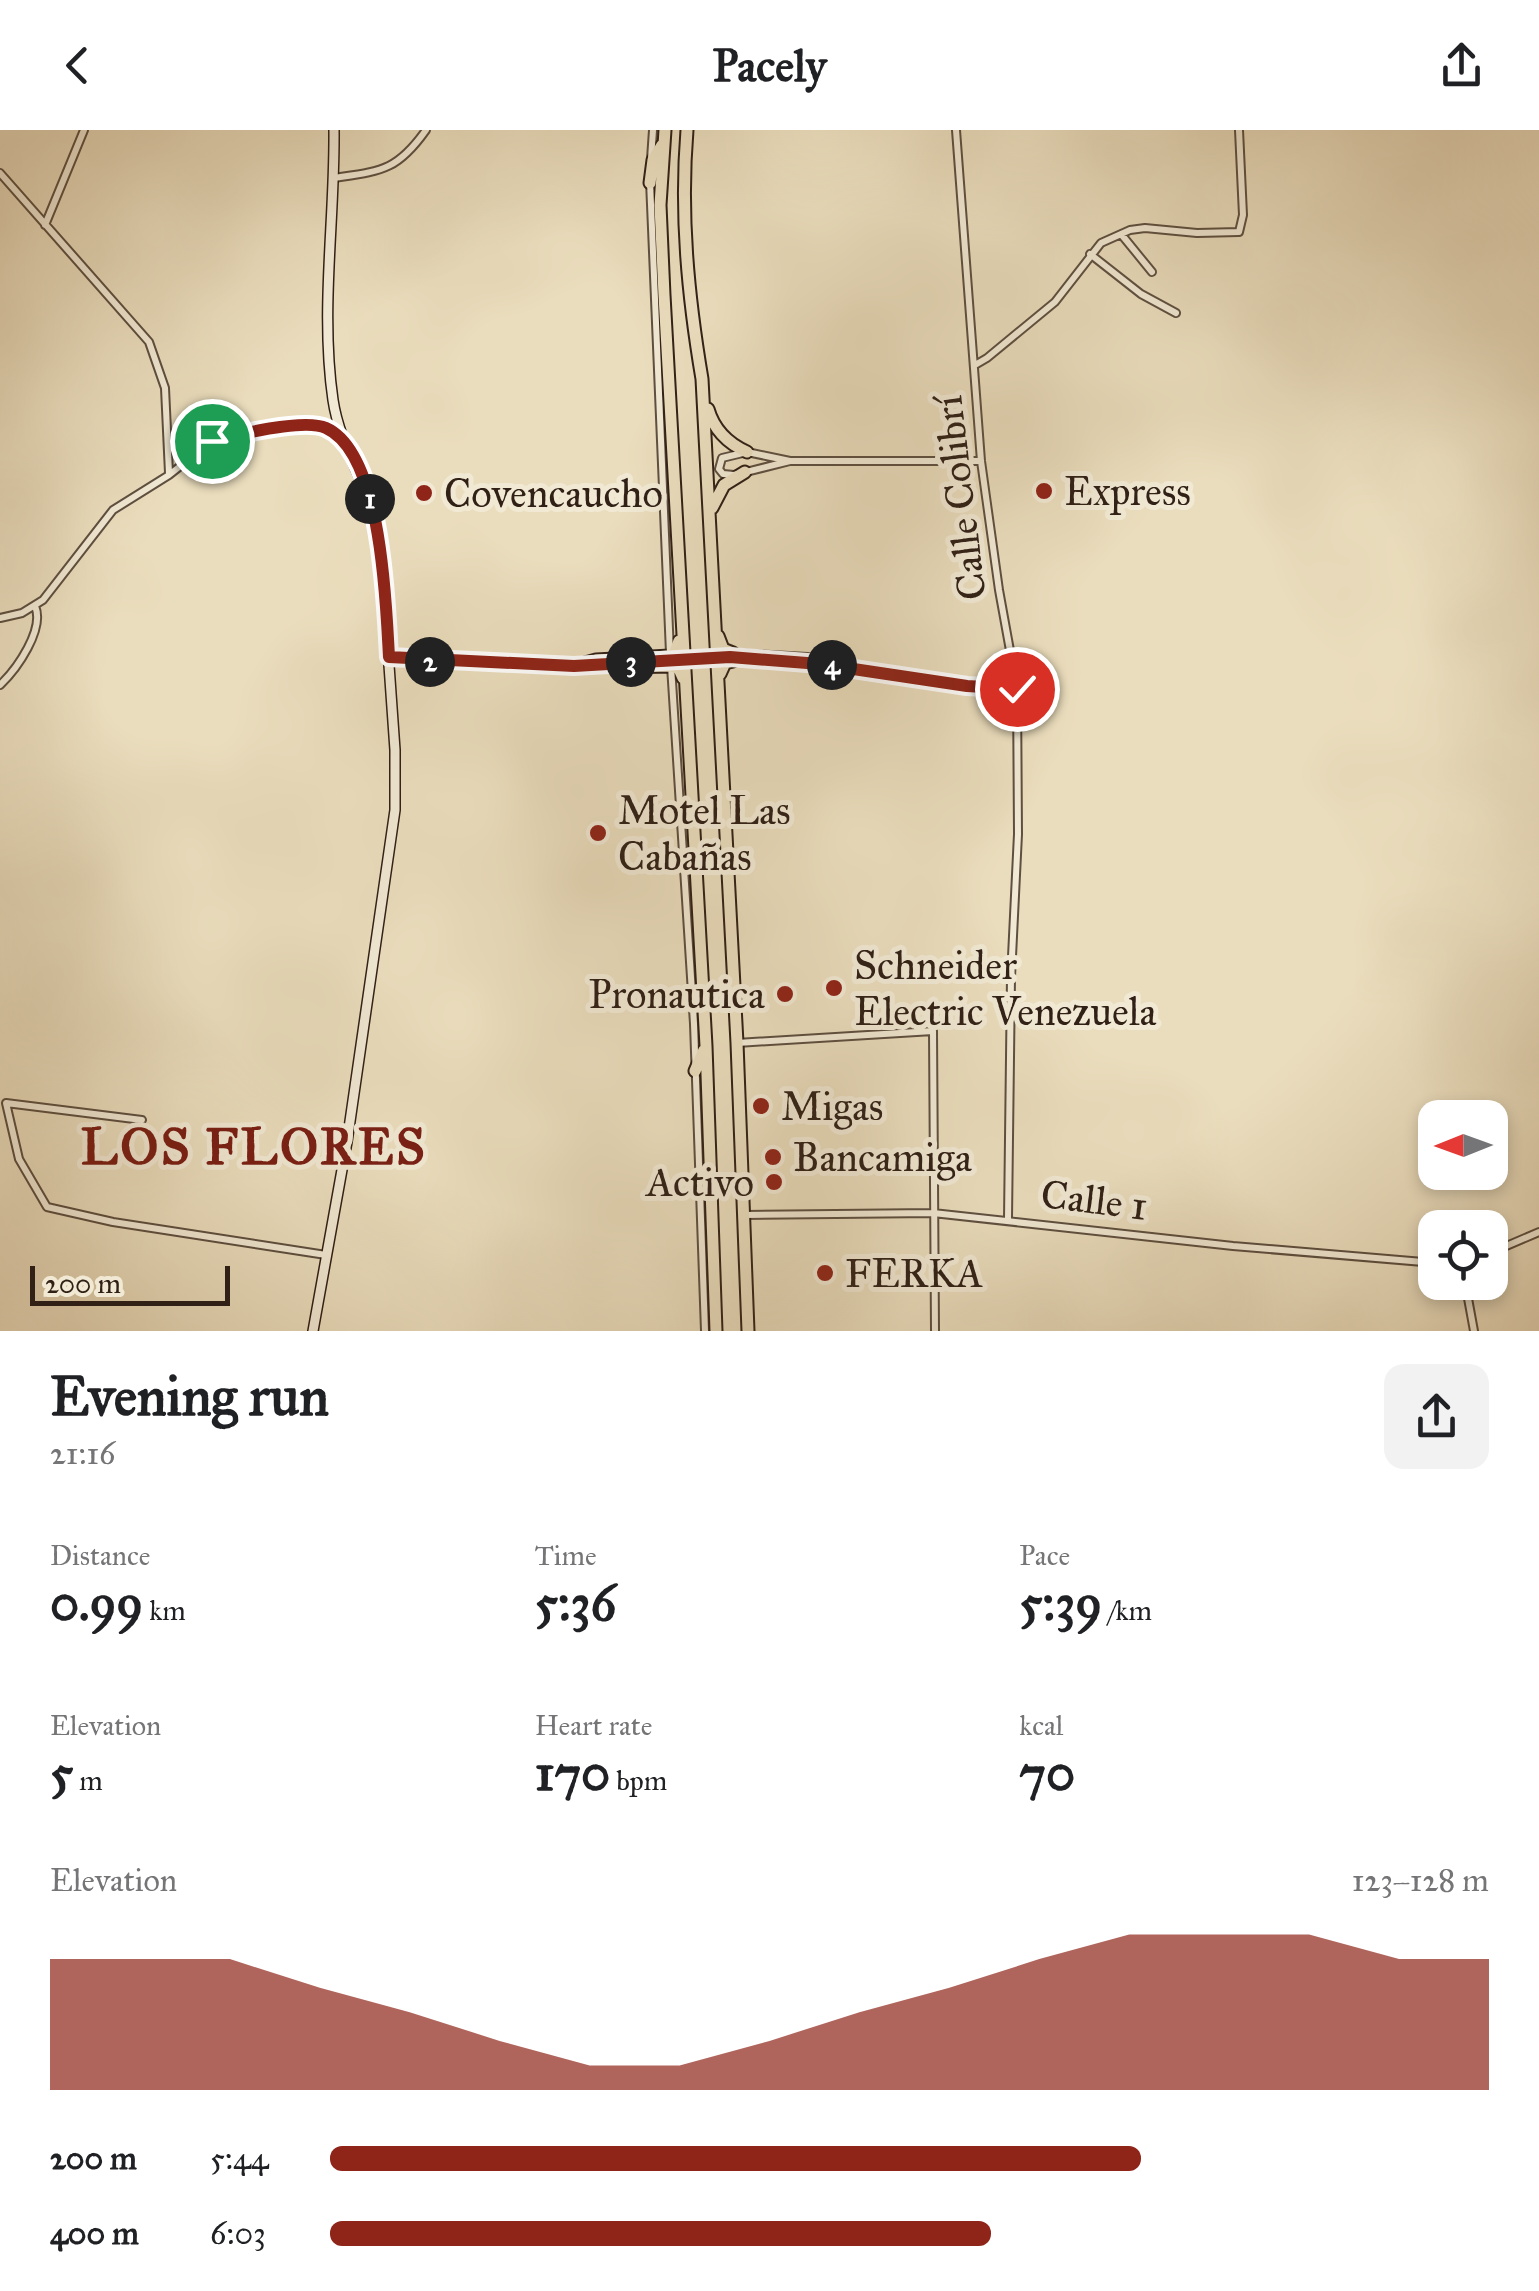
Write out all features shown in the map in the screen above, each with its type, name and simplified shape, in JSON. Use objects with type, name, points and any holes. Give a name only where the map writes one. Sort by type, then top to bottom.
[{"type":"highway","points":[[687,130],[683,200],[688,298],[702,379],[713,422],[725,439],[747,452]]},
{"type":"highway","points":[[650,183],[653,160],[665,136]]},
{"type":"highway","points":[[665,136],[660,205],[680,634],[706,1046],[716,1331]]},
{"type":"highway","points":[[702,379],[748,1331]]},
{"type":"highway","points":[[710,527],[718,494],[724,485],[745,472]]},
{"type":"highway","points":[[713,620],[722,650],[733,657],[721,669],[718,699]]},
{"type":"highway","points":[[671,661],[680,634]]},
{"type":"highway","points":[[574,666],[671,661],[683,678]]},
{"type":"highway","points":[[675,711],[687,739]]},
{"type":"highway","points":[[695,1071],[706,1046]]},
{"type":"main road","points":[[313,1331],[347,1142],[394,818],[389,657],[378,528],[334,406],[329,362],[334,130]]},
{"type":"street","points":[[45,224],[84,130]]},
{"type":"street","points":[[334,178],[397,164],[426,130]]},
{"type":"street","points":[[653,130],[650,183],[705,1331]]},
{"type":"street","name":"Calle Colibrí","points":[[956,130],[982,460],[1017,689],[1018,834],[1011,977],[1008,1219]]},
{"type":"street","points":[[975,365],[1056,302],[1101,243],[1145,228],[1214,234],[1240,230],[1244,215],[1239,130]]},
{"type":"street","points":[[0,173],[150,342],[165,388],[169,474]]},
{"type":"street","points":[[1121,234],[1152,272]]},
{"type":"street","points":[[1090,254],[1140,294],[1176,314]]},
{"type":"street","points":[[0,618],[34,606],[65,574],[113,510],[212,441],[308,424],[327,428],[351,453]]},
{"type":"street","points":[[790,461],[730,476],[723,474],[719,464],[728,455],[747,452],[790,461],[982,460]]},
{"type":"street","points":[[0,685],[35,630],[38,617],[34,606]]},
{"type":"street","points":[[389,657],[574,666],[730,657],[840,666]]},
{"type":"street","points":[[733,657],[856,669]]},
{"type":"street","points":[[733,657],[808,657],[856,669],[967,686],[1017,689]]},
{"type":"street","points":[[737,1043],[933,1030],[935,1331]]},
{"type":"street","points":[[142,1120],[6,1103],[19,1158],[48,1206],[113,1222],[326,1255]]},
{"type":"street","name":"Calle 1","points":[[745,1215],[934,1213],[1008,1219],[1062,1230],[1418,1261]]},
{"type":"street","points":[[1508,1245],[1539,1232]]},
{"type":"street","points":[[1468,1300],[1474,1331]]},
{"type":"place","name":"Express","points":[[1044,491]]},
{"type":"place","name":"Covencaucho","points":[[424,493]]},
{"type":"place","name":"Motel Las Cabañas","points":[[598,833]]},
{"type":"place","name":"Schneider Electric Venezuela","points":[[834,988]]},
{"type":"place","name":"Pronautica","points":[[785,994]]},
{"type":"place","name":"Migas","points":[[761,1106]]},
{"type":"place","name":"Bancamiga","points":[[773,1157]]},
{"type":"place","name":"Activo","points":[[774,1182]]},
{"type":"place","name":"FERKA","points":[[825,1273]]},
{"type":"district","name":"LOS FLORES","points":[[254,1147]]},
{"type":"route","points":[[212,441],[308,424],[327,428],[351,453],[376,516],[389,657],[574,666],[730,657],[820,664],[967,686],[1017,689]]}]
